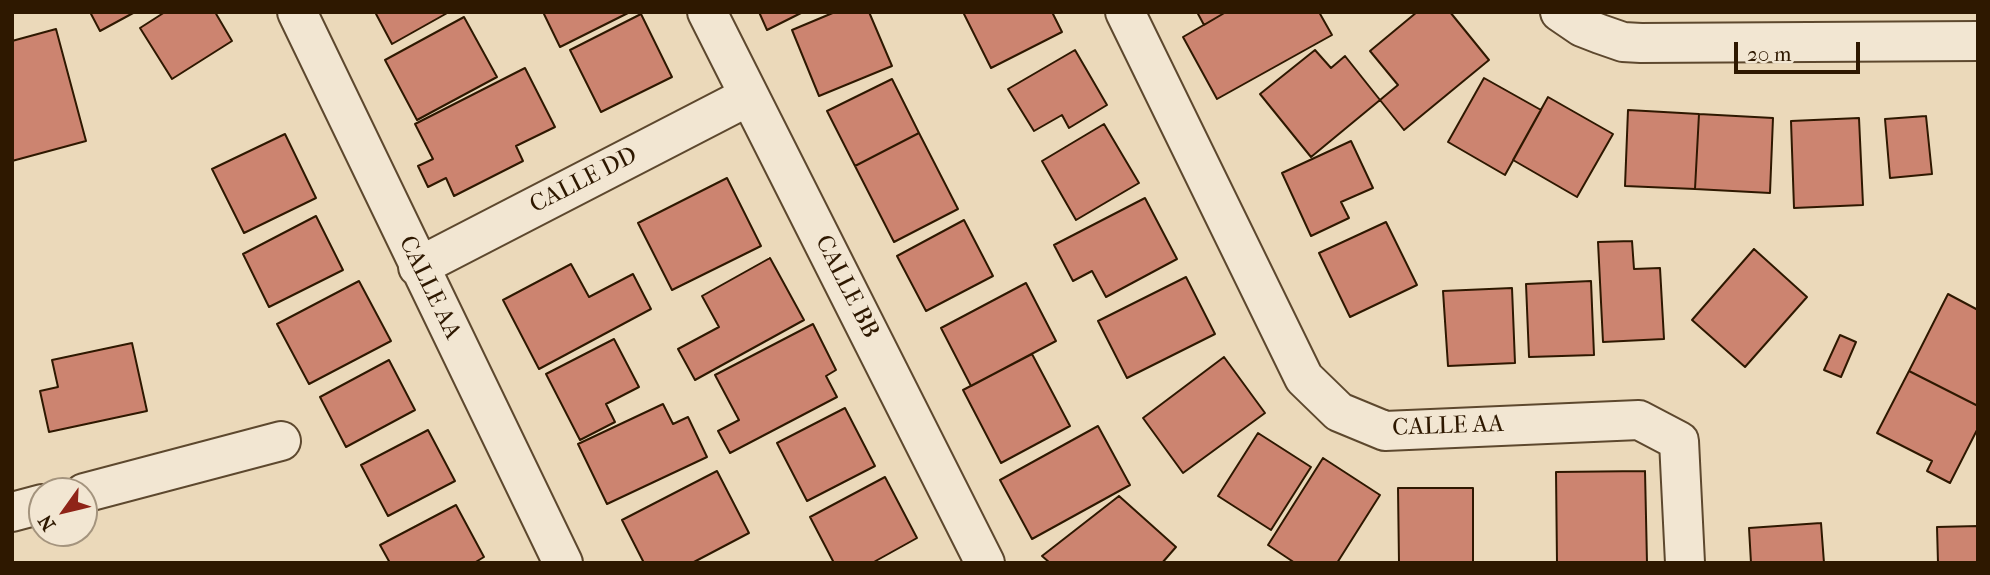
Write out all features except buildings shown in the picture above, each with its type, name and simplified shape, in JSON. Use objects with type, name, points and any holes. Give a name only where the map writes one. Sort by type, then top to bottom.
[{"type":"street","name":"CALLE AA","points":[[297,12],[563,563]]},
{"type":"street","name":"CALLE BB","points":[[707,12],[985,563]]},
{"type":"street","name":"CALLE AA","points":[[1125,12],[1304,378],[1339,411],[1385,431],[1639,420],[1679,441],[1685,563]]},
{"type":"street","points":[[1560,12],[1581,27],[1623,42],[1978,41]]},
{"type":"street","name":"CALLE DD","points":[[418,267],[750,96]]},
{"type":"street","points":[[98,489],[281,441]]}]
